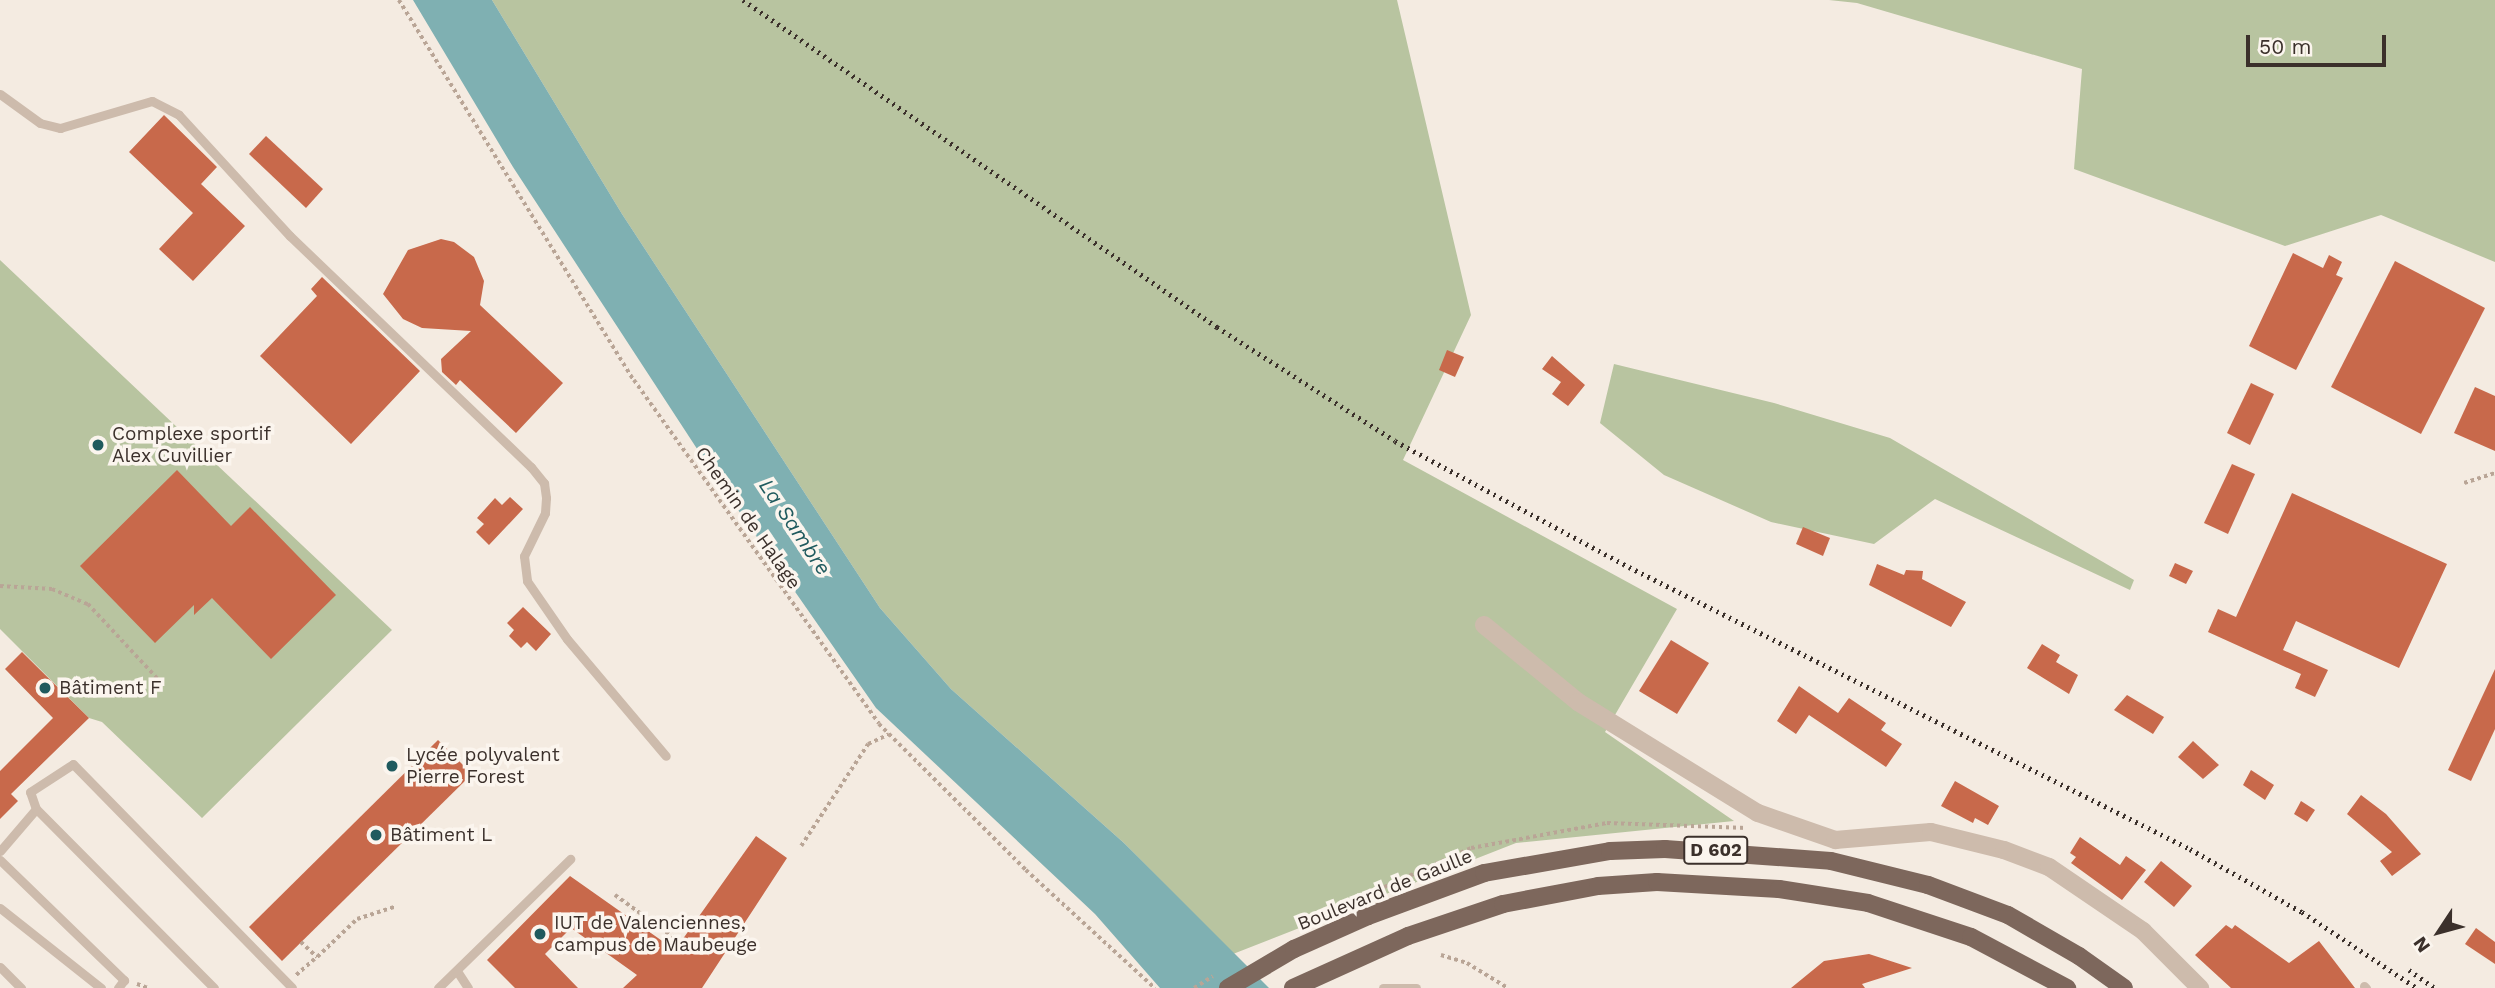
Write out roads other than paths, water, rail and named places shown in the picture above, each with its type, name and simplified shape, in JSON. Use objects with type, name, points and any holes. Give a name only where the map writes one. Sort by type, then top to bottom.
[{"type":"main road","name":"Boulevard de Gaulle","points":[[1227,988],[1294,949],[1484,873],[1610,851],[1713,850],[1831,862],[1955,894],[2053,939],[2124,988]]},
{"type":"main road","name":"D 602","points":[[1293,988],[1408,936],[1503,904],[1598,886],[1712,883],[1821,894],[1918,917],[2008,954],[2067,988]]},
{"type":"street","points":[[1484,625],[1578,702],[1758,813],[1835,840],[1931,832],[2004,850],[2049,867],[2143,931],[2200,988]]},
{"type":"lane","points":[[0,94],[40,123],[60,128],[152,101],[178,114],[289,236],[531,467],[544,483],[545,513],[524,556],[527,581],[567,639],[666,756]]},
{"type":"lane","points":[[215,988],[36,809],[30,792],[73,764],[290,985]]},
{"type":"lane","points":[[0,851],[36,809]]},
{"type":"lane","points":[[438,988],[570,859]]},
{"type":"lane","points":[[0,860],[124,980],[118,988]]},
{"type":"lane","points":[[0,908],[101,988]]},
{"type":"lane","points":[[0,967],[21,988]]},
{"type":"lane","points":[[457,971],[468,988]]},
{"type":"lane","points":[[1383,988],[1416,988]]},
{"type":"water","name":"La Sambre","points":[[413,0],[492,0],[622,214],[880,608],[951,689],[1124,843],[1269,988],[1160,988],[1095,914],[876,708],[720,484],[513,167]]},
{"type":"railway","points":[[743,0],[1217,327],[1395,441],[1629,567],[2190,849],[2302,912],[2417,988]]},
{"type":"railway","points":[[2409,970],[2435,988]]},
{"type":"place","name":"Complexe sportif Alex Cuvillier","points":[[98,445]]},
{"type":"place","name":"Bâtiment F","points":[[45,688]]},
{"type":"place","name":"Lycée polyvalent Pierre Forest","points":[[392,766]]},
{"type":"place","name":"Bâtiment L","points":[[376,835]]},
{"type":"place","name":"IUT de Valenciennes, campus de Maubeuge","points":[[540,934]]}]
